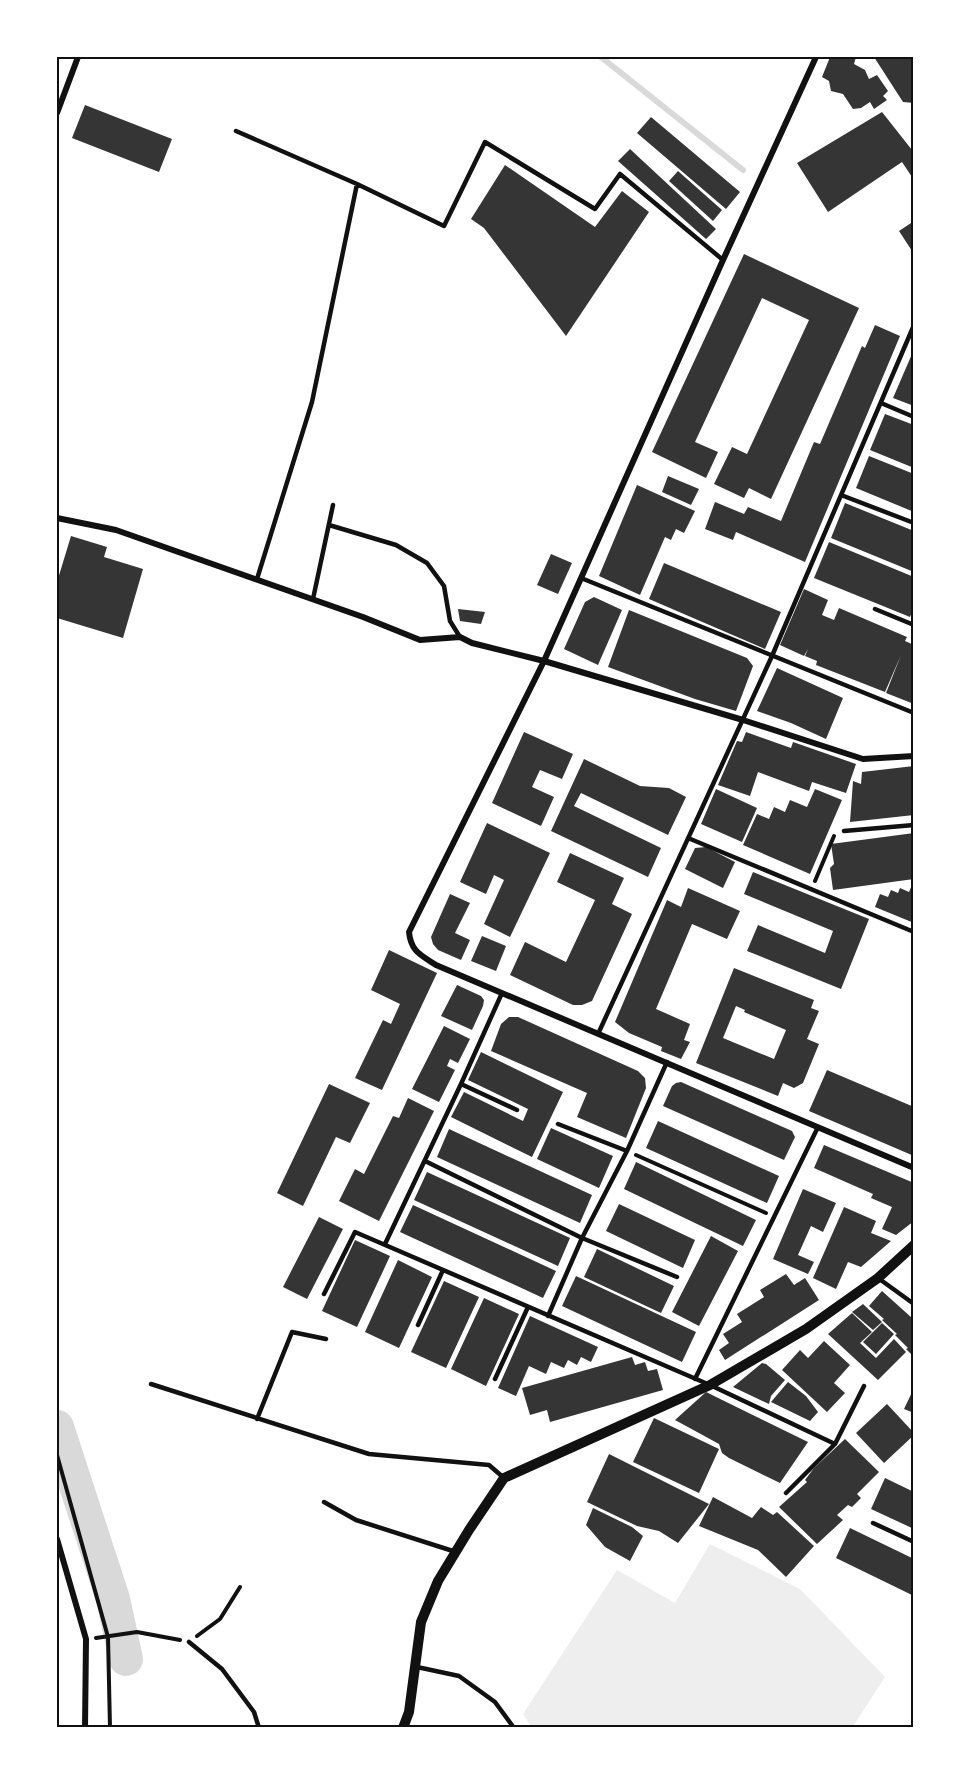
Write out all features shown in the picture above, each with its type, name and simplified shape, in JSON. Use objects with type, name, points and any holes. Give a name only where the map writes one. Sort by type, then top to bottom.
[{"type":"street","points":[[57,113],[78,57]]},
{"type":"street","points":[[816,57],[544,661],[409,932],[410,944],[417,952],[436,965],[914,1168]]},
{"type":"street","points":[[57,518],[116,530],[363,616],[420,640],[460,637],[743,720],[863,759],[914,756]]},
{"type":"street","points":[[403,1728],[409,1712],[421,1622],[438,1581],[504,1478],[710,1385],[806,1329],[878,1278],[914,1245]]},
{"type":"street","points":[[57,1539],[86,1639],[86,1728]]},
{"type":"lane","points":[[236,131],[357,184],[444,226],[485,142],[595,209],[620,174],[723,260]]},
{"type":"lane","points":[[257,579],[312,402],[357,184]]},
{"type":"lane","points":[[598,1034],[772,657],[914,325]]},
{"type":"lane","points":[[881,403],[914,417]]},
{"type":"lane","points":[[841,495],[914,523]]},
{"type":"lane","points":[[313,599],[333,505]]},
{"type":"lane","points":[[329,525],[396,545],[427,564],[444,586],[450,621],[460,637]]},
{"type":"lane","points":[[581,578],[914,713]]},
{"type":"lane","points":[[875,609],[914,625]]},
{"type":"lane","points":[[844,831],[914,825]]},
{"type":"lane","points":[[688,838],[914,932]]},
{"type":"lane","points":[[385,1244],[426,1161],[502,993]]},
{"type":"lane","points":[[548,1316],[582,1238],[627,1151],[667,1062]]},
{"type":"lane","points":[[461,1084],[517,1110]]},
{"type":"lane","points":[[558,1124],[627,1151]]},
{"type":"lane","points":[[695,1379],[818,1127]]},
{"type":"lane","points":[[426,1161],[582,1238],[677,1277]]},
{"type":"lane","points":[[324,1294],[356,1232],[710,1385],[835,1444]]},
{"type":"lane","points":[[418,1325],[443,1270]]},
{"type":"lane","points":[[878,1278],[914,1304]]},
{"type":"lane","points":[[495,1379],[528,1306]]},
{"type":"lane","points":[[257,1419],[292,1332],[326,1340]]},
{"type":"lane","points":[[151,1384],[369,1454],[489,1465],[504,1478]]},
{"type":"lane","points":[[786,1493],[835,1444],[864,1386]]},
{"type":"lane","points":[[324,1502],[356,1520],[456,1552]]},
{"type":"lane","points":[[873,1523],[914,1542]]},
{"type":"lane","points":[[189,1642],[222,1669],[254,1712],[259,1728]]},
{"type":"lane","points":[[415,1667],[459,1676],[495,1702],[514,1728]]},
{"type":"path","points":[[812,890],[836,831],[844,831]]},
{"type":"path","points":[[627,1151],[775,1217]]},
{"type":"path","points":[[57,1455],[108,1637],[110,1728]]},
{"type":"path","points":[[114,1636],[137,1632],[189,1642],[220,1619],[240,1587]]},
{"type":"shaded area","points":[[710,1544],[800,1589],[885,1677],[852,1728],[532,1728],[523,1714],[617,1570],[675,1603]]},
{"type":"building","points":[[830,57],[856,57],[854,64],[865,70],[869,79],[877,75],[888,91],[883,96],[887,100],[874,109],[870,102],[861,108],[853,109],[843,94],[831,91],[829,81],[822,77]]},
{"type":"building","points":[[874,57],[914,57],[914,103],[903,102]]},
{"type":"building","points":[[85,105],[172,139],[159,172],[72,138]]},
{"type":"building","points":[[882,112],[912,150],[914,149],[914,180],[902,162],[828,212],[797,163]]},
{"type":"building","points":[[651,117],[740,192],[726,209],[637,133]]},
{"type":"building","points":[[630,149],[716,229],[706,239],[618,161]]},
{"type":"building","points":[[505,165],[595,227],[622,191],[649,212],[566,336],[484,228],[471,219]]},
{"type":"building","points":[[678,171],[722,210],[713,221],[669,181]]},
{"type":"building","points":[[914,221],[914,254],[899,231]]},
{"type":"building","points":[[744,254],[859,308],[771,499],[749,488],[744,498],[714,484],[732,447],[747,454],[809,320],[762,298],[695,442],[718,452],[706,478],[652,452]]},
{"type":"building","points":[[875,325],[900,336],[805,562],[736,532],[733,540],[705,529],[715,502],[744,514],[748,507],[781,521],[814,442],[820,444],[862,346],[865,348]]},
{"type":"building","points":[[912,354],[914,355],[914,406],[893,398]]},
{"type":"building","points":[[885,414],[914,425],[914,468],[870,450]]},
{"type":"building","points":[[869,456],[914,474],[914,512],[856,488]]},
{"type":"building","points":[[668,476],[699,489],[691,505],[662,492]]},
{"type":"building","points":[[637,485],[695,511],[684,533],[676,529],[671,540],[665,537],[640,595],[599,576]]},
{"type":"building","points":[[845,503],[914,531],[914,572],[831,538]]},
{"type":"building","points":[[71,536],[107,547],[104,557],[143,569],[123,638],[57,618],[57,582]]},
{"type":"building","points":[[829,542],[914,577],[914,607],[910,617],[814,578]]},
{"type":"building","points":[[551,554],[572,563],[558,594],[537,585]]},
{"type":"building","points":[[664,563],[781,612],[765,649],[649,599]]},
{"type":"building","points":[[804,589],[828,600],[822,615],[834,620],[839,608],[907,637],[905,641],[914,645],[914,704],[886,693],[901,655],[885,692],[816,665],[817,661],[805,656],[808,649],[804,656],[780,645]]},
{"type":"building","points":[[594,597],[622,610],[598,665],[564,649],[585,602]]},
{"type":"building","points":[[458,609],[485,612],[481,624],[460,621]]},
{"type":"building","points":[[629,610],[747,658],[753,666],[736,711],[695,699],[608,667]]},
{"type":"building","points":[[777,668],[843,698],[826,739],[757,711]]},
{"type":"building","points":[[524,732],[573,754],[562,779],[540,770],[532,787],[554,797],[541,826],[492,803]]},
{"type":"building","points":[[746,732],[791,748],[793,742],[856,764],[846,793],[812,782],[809,791],[758,772],[750,796],[718,785],[737,741],[742,742]]},
{"type":"building","points":[[584,759],[640,786],[669,788],[686,797],[668,835],[581,793],[574,806],[661,848],[648,877],[551,831]]},
{"type":"building","points":[[914,766],[914,815],[850,822],[853,781],[861,784],[862,772]]},
{"type":"building","points":[[716,789],[757,808],[742,842],[701,824]]},
{"type":"building","points":[[815,789],[842,800],[810,874],[743,845],[757,814],[769,819],[774,807],[785,812],[790,800],[807,807]]},
{"type":"building","points":[[487,823],[550,853],[510,937],[484,924],[504,880],[494,875],[486,894],[460,882]]},
{"type":"building","points":[[914,833],[914,879],[833,890],[830,868],[834,864],[831,844]]},
{"type":"building","points":[[706,847],[735,862],[723,888],[685,869],[695,848]]},
{"type":"building","points":[[570,853],[624,878],[612,904],[632,914],[592,1001],[582,1005],[573,1005],[510,975],[525,942],[566,962],[595,900],[557,882]]},
{"type":"building","points":[[753,872],[869,919],[841,989],[747,951],[758,925],[825,953],[833,931],[744,894]]},
{"type":"building","points":[[914,880],[914,923],[875,907],[880,894],[888,897],[891,890],[898,893],[900,888],[909,892]]},
{"type":"building","points":[[688,888],[740,911],[727,939],[692,924],[656,1009],[690,1024],[684,1040],[690,1042],[681,1059],[661,1051],[662,1047],[629,1033],[615,1022],[667,900],[681,907]]},
{"type":"building","points":[[450,894],[470,903],[455,933],[470,940],[461,960],[438,950],[431,937]]},
{"type":"building","points":[[482,936],[506,946],[496,971],[471,961]]},
{"type":"building","points":[[389,950],[437,973],[382,1090],[355,1078],[383,1020],[391,1024],[400,1004],[371,990]]},
{"type":"building","points":[[734,968],[814,1000],[811,1008],[819,1011],[807,1039],[819,1044],[803,1083],[794,1088],[783,1083],[778,1096],[696,1063]],"holes":[[[736,1006],[745,1010],[744,1012],[786,1030],[774,1059],[723,1038]]]},
{"type":"building","points":[[457,985],[481,996],[484,1000],[472,1030],[441,1016]]},
{"type":"building","points":[[509,1017],[518,1017],[638,1071],[645,1078],[646,1088],[626,1138],[577,1117],[587,1093],[491,1051],[501,1024]]},
{"type":"building","points":[[444,1026],[470,1039],[458,1063],[450,1059],[447,1066],[455,1070],[439,1102],[412,1089]]},
{"type":"building","points":[[481,1052],[563,1092],[532,1157],[451,1117],[464,1092],[523,1121],[528,1109],[468,1080]]},
{"type":"building","points":[[827,1070],[914,1107],[914,1156],[809,1111]]},
{"type":"building","points":[[681,1082],[792,1131],[795,1137],[784,1160],[663,1106],[672,1086]]},
{"type":"building","points":[[329,1084],[370,1103],[350,1143],[336,1137],[303,1206],[277,1193]]},
{"type":"building","points":[[408,1098],[434,1111],[379,1221],[339,1201],[355,1169],[364,1174],[393,1116],[399,1118]]},
{"type":"building","points":[[658,1121],[779,1176],[767,1203],[646,1148]]},
{"type":"building","points":[[551,1128],[613,1156],[599,1188],[537,1159]]},
{"type":"building","points":[[449,1129],[592,1195],[580,1223],[437,1157]]},
{"type":"building","points":[[824,1145],[914,1183],[914,1221],[896,1235],[882,1229],[892,1207],[871,1198],[873,1194],[814,1168]]},
{"type":"building","points":[[636,1162],[756,1220],[743,1246],[624,1189]]},
{"type":"building","points":[[427,1172],[570,1238],[558,1266],[414,1200]]},
{"type":"building","points":[[803,1189],[836,1203],[823,1232],[811,1226],[798,1255],[814,1262],[808,1274],[773,1259]]},
{"type":"building","points":[[619,1204],[695,1240],[683,1268],[606,1231]]},
{"type":"building","points":[[413,1205],[556,1271],[543,1298],[400,1232]]},
{"type":"building","points":[[844,1207],[876,1221],[871,1233],[891,1241],[861,1267],[848,1262],[836,1289],[813,1278]]},
{"type":"building","points":[[319,1217],[343,1229],[307,1299],[283,1287]]},
{"type":"building","points":[[711,1236],[738,1251],[699,1326],[672,1312]]},
{"type":"building","points":[[355,1240],[390,1256],[357,1327],[322,1311]]},
{"type":"building","points":[[597,1249],[674,1286],[661,1313],[584,1277]]},
{"type":"building","points":[[398,1260],[432,1277],[399,1348],[365,1332]]},
{"type":"building","points":[[786,1274],[794,1285],[805,1278],[819,1300],[725,1360],[719,1350],[729,1343],[723,1334],[742,1322],[737,1314],[764,1297],[760,1290]]},
{"type":"building","points":[[576,1276],[696,1332],[682,1362],[562,1306]]},
{"type":"building","points":[[444,1281],[479,1297],[446,1368],[411,1352]]},
{"type":"building","points":[[882,1291],[912,1318],[914,1316],[914,1357],[895,1335],[897,1334],[882,1320],[884,1319],[869,1306]]},
{"type":"building","points":[[484,1298],[519,1314],[486,1386],[451,1369]]},
{"type":"building","points":[[863,1304],[882,1322],[873,1330],[852,1312]]},
{"type":"building","points":[[852,1313],[872,1332],[860,1343],[876,1358],[894,1339],[906,1352],[878,1380],[828,1334]]},
{"type":"building","points":[[530,1316],[598,1347],[591,1362],[581,1357],[577,1365],[568,1360],[564,1368],[551,1362],[546,1374],[529,1366],[516,1396],[498,1388]]},
{"type":"building","points":[[882,1323],[894,1334],[876,1354],[863,1342]]},
{"type":"building","points":[[824,1341],[850,1365],[834,1383],[845,1393],[827,1412],[782,1370],[800,1350],[808,1358]]},
{"type":"building","points":[[632,1357],[635,1365],[645,1362],[648,1371],[657,1369],[663,1390],[550,1422],[547,1410],[530,1415],[522,1388]]},
{"type":"building","points":[[762,1363],[785,1380],[771,1396],[769,1404],[733,1387]]},
{"type":"building","points":[[788,1382],[806,1396],[818,1412],[810,1421],[771,1402]]},
{"type":"building","points":[[914,1388],[914,1413],[904,1409]]},
{"type":"building","points":[[706,1392],[808,1442],[780,1483],[729,1458],[722,1453],[719,1444],[675,1420]]},
{"type":"building","points":[[887,1404],[914,1435],[884,1463],[856,1433]]},
{"type":"building","points":[[654,1418],[719,1449],[699,1493],[633,1462]]},
{"type":"building","points":[[845,1439],[879,1472],[857,1494],[861,1498],[852,1507],[848,1505],[837,1515],[843,1520],[817,1544],[779,1507],[807,1482],[805,1480],[814,1468]]},
{"type":"building","points":[[609,1454],[709,1504],[678,1543],[659,1531],[637,1526],[587,1502]]},
{"type":"building","points":[[885,1478],[914,1492],[914,1529],[871,1509]]},
{"type":"building","points":[[713,1497],[752,1518],[761,1507],[773,1515],[777,1512],[814,1546],[786,1577],[758,1550],[699,1526]]},
{"type":"building","points":[[593,1508],[632,1527],[643,1536],[630,1561],[605,1547],[586,1525]]},
{"type":"building","points":[[850,1528],[914,1559],[914,1596],[836,1558]]},
{"type":"waterway","points":[[601,57],[743,170]]},
{"type":"waterway","points":[[57,1427],[113,1599],[126,1659]]}]
